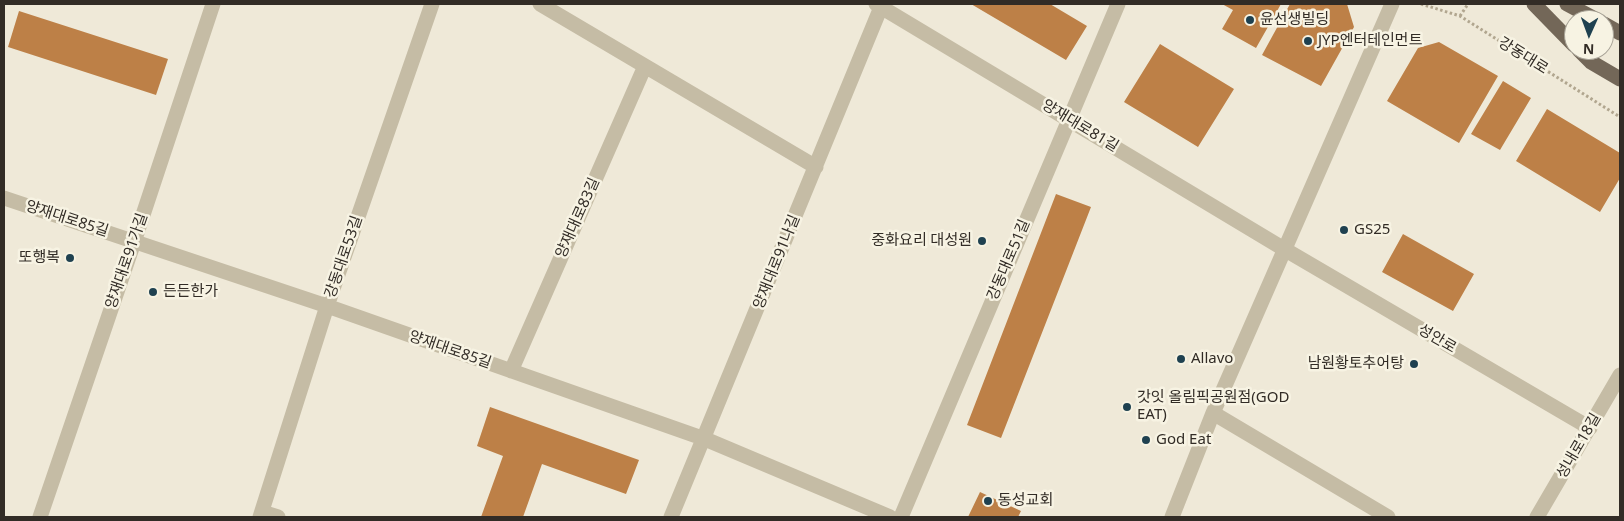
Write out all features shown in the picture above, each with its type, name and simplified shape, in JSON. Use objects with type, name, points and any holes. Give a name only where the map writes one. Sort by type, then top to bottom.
[{"type":"main road","points":[[1534,4],[1564,35]]},
{"type":"main road","points":[[1589,60],[1620,79]]},
{"type":"street","name":"양재대로91가길","points":[[40,517],[213,4]]},
{"type":"street","name":"강동대로53길","points":[[278,517],[261,514],[327,306],[432,4]]},
{"type":"street","points":[[540,4],[816,167]]},
{"type":"street","name":"강동대로51길","points":[[901,517],[1118,4]]},
{"type":"street","points":[[1172,517],[1213,413],[1392,4]]},
{"type":"street","name":"양재대로81길","points":[[879,5],[1284,249]]},
{"type":"street","name":"양재대로91나길","points":[[671,517],[705,439],[816,167],[879,5]]},
{"type":"street","name":"양재대로83길","points":[[510,371],[645,66]]},
{"type":"street","name":"양재대로85길","points":[[4,198],[327,306],[705,439],[890,517]]},
{"type":"street","name":"성안로","points":[[1284,249],[1590,428]]},
{"type":"street","name":"성내로18길","points":[[1537,517],[1620,375]]},
{"type":"street","points":[[1213,413],[1388,517]]},
{"type":"path","name":"강동대로","points":[[1421,4],[1460,16],[1620,117]]},
{"type":"path","points":[[1460,16],[1468,4]]},
{"type":"building","points":[[971,4],[1050,4],[1087,26],[1066,60]]},
{"type":"building","name":"윤선생빌딩","points":[[1222,4],[1281,4],[1256,48],[1222,29],[1233,10]]},
{"type":"building","name":"JYP엔터테인먼트","points":[[1290,4],[1347,4],[1354,27],[1321,86],[1262,55]]},
{"type":"building","points":[[19,11],[168,59],[156,95],[8,47]]},
{"type":"building","points":[[1439,42],[1498,76],[1459,143],[1387,101],[1418,48]]},
{"type":"building","points":[[1160,44],[1234,89],[1198,147],[1124,102]]},
{"type":"building","points":[[1503,81],[1531,98],[1500,150],[1471,134]]},
{"type":"building","points":[[1547,109],[1620,153],[1620,178],[1600,212],[1516,161]]},
{"type":"building","points":[[1056,194],[1091,207],[1001,438],[967,425]]},
{"type":"building","points":[[1403,234],[1474,274],[1453,311],[1382,272]]},
{"type":"building","points":[[490,407],[639,460],[626,494],[542,464],[523,517],[481,517],[503,456],[477,446]]},
{"type":"building","name":"동성교회","points":[[980,492],[1021,511],[1018,517],[968,517]]},
{"type":"place","name":"윤선생빌딩","points":[[1250,20]]},
{"type":"place","name":"JYP엔터테인먼트","points":[[1308,41]]},
{"type":"place","name":"GS25","points":[[1344,230]]},
{"type":"place","name":"중화요리 대성원","points":[[982,241]]},
{"type":"place","name":"또행복","points":[[70,258]]},
{"type":"place","name":"든든한가","points":[[153,292]]},
{"type":"place","name":"Allavo","points":[[1181,359]]},
{"type":"place","name":"남원황토추어탕","points":[[1414,364]]},
{"type":"place","name":"갓잇 올림픽공원점(GOD EAT)","points":[[1127,407]]},
{"type":"place","name":"God Eat","points":[[1146,440]]},
{"type":"place","name":"동성교회","points":[[988,501]]}]
